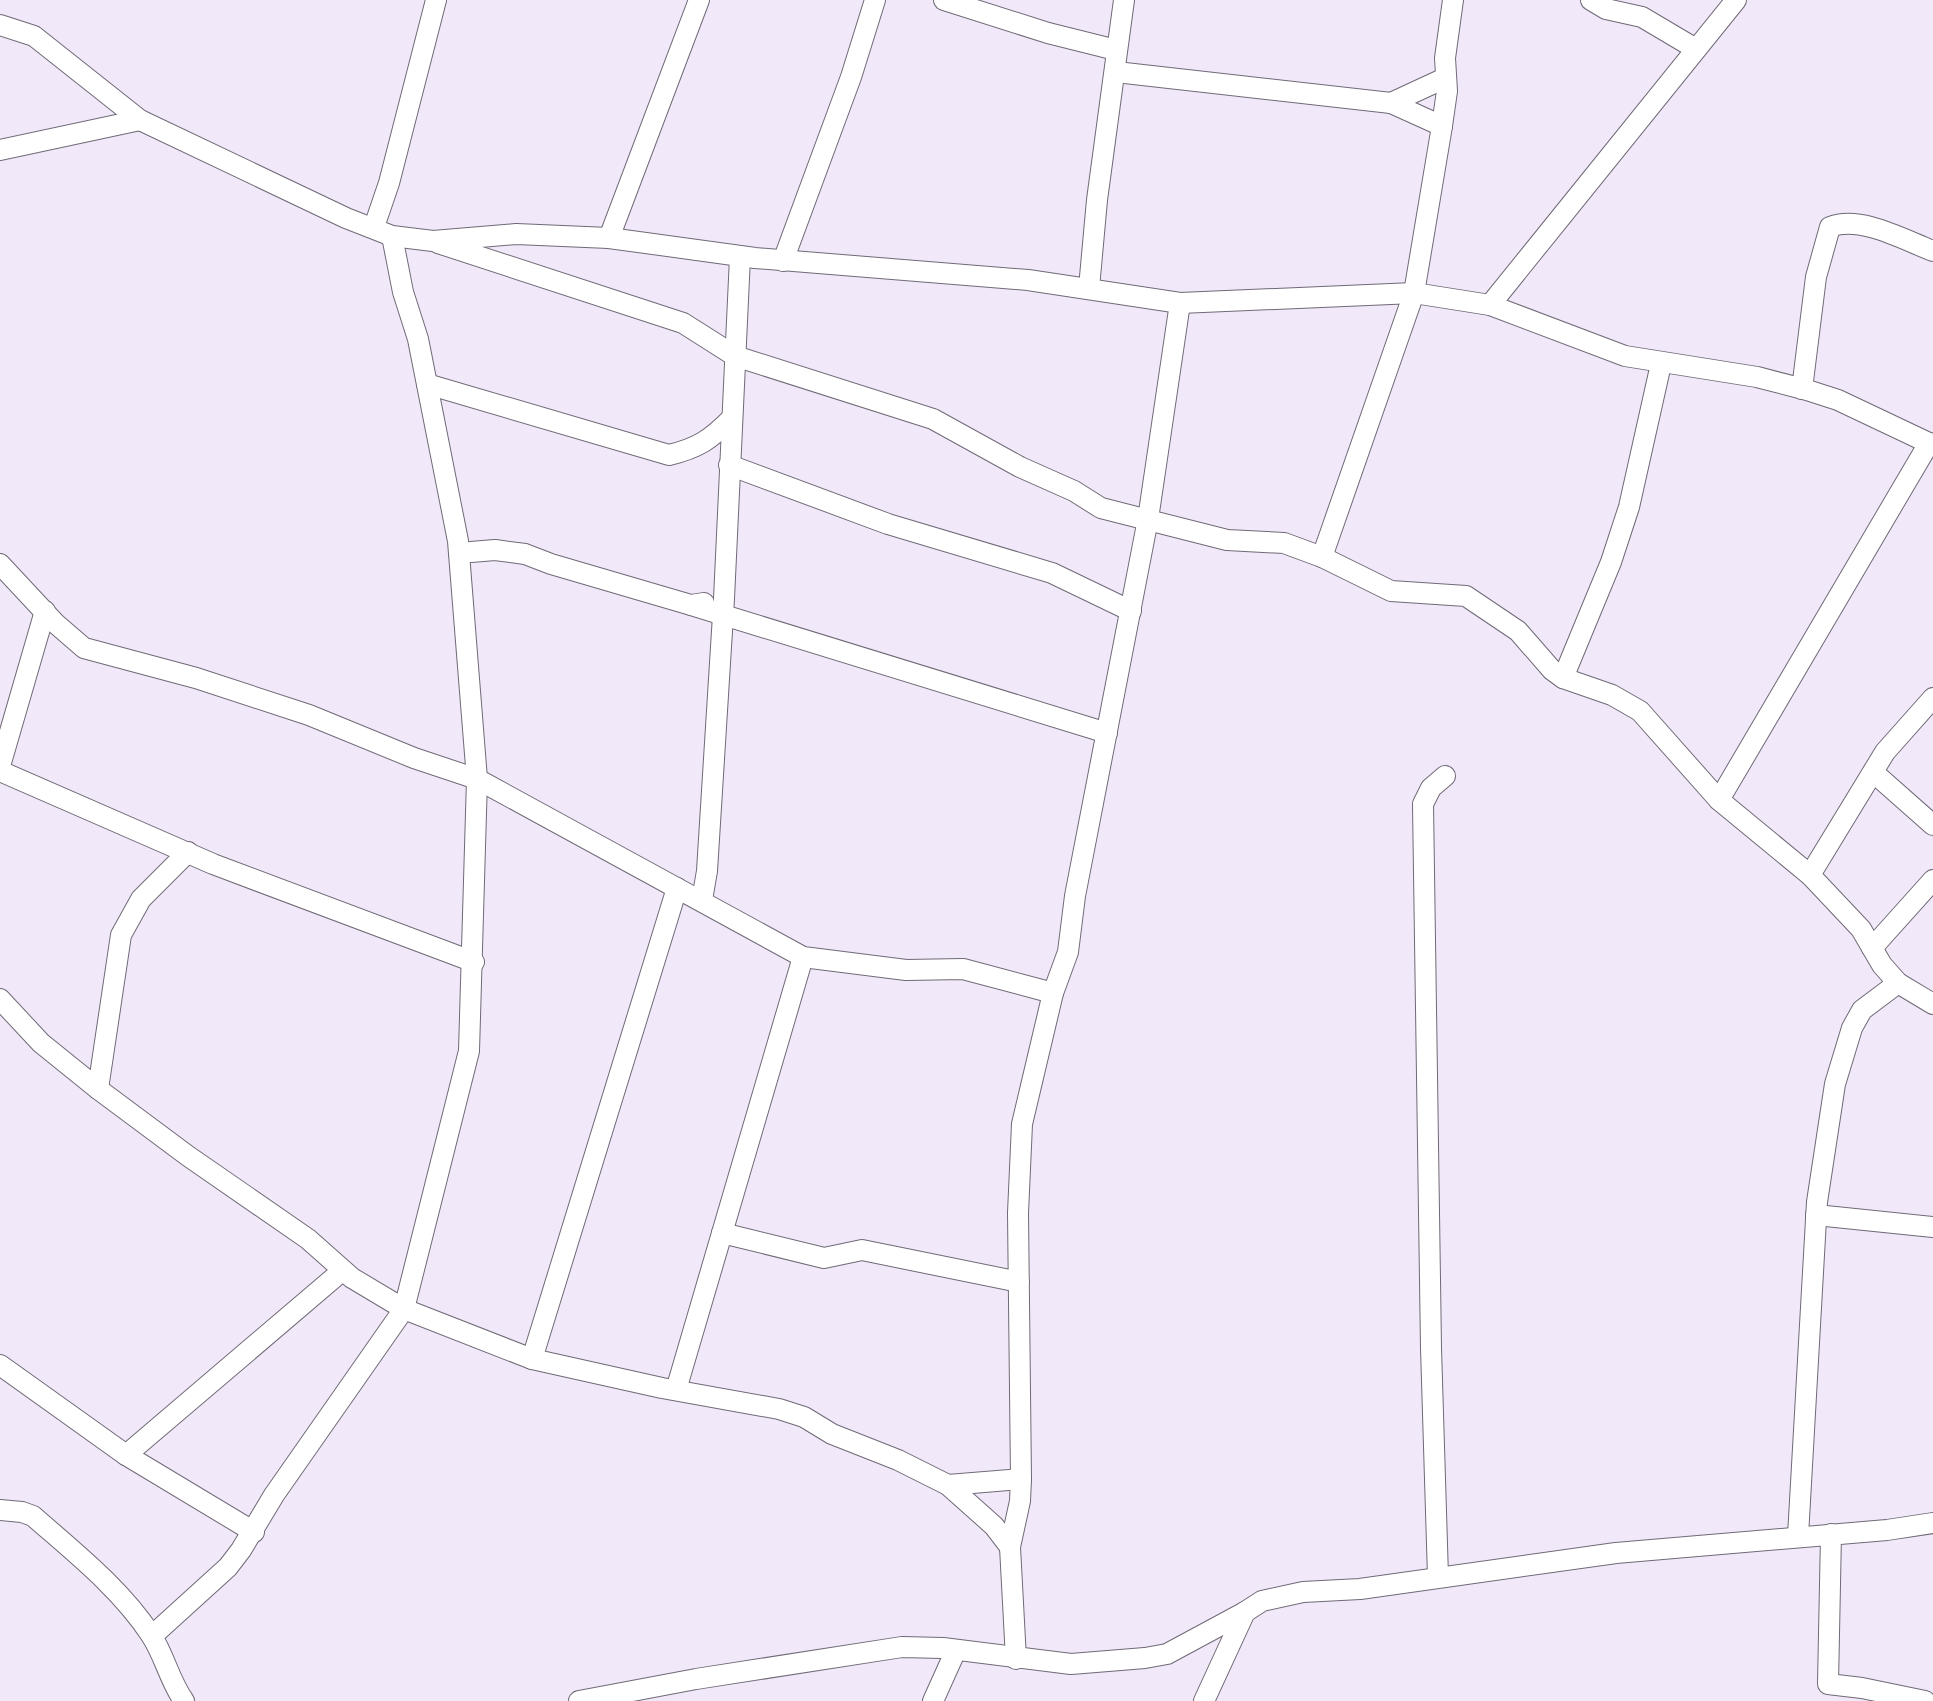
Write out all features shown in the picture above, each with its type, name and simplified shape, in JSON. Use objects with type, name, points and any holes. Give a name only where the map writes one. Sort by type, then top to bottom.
[{"type":"street","points":[[374,227],[389,183],[436,0]]},
{"type":"street","points":[[609,238],[699,0]]},
{"type":"street","points":[[783,261],[851,77],[875,0]]},
{"type":"street","points":[[944,0],[1047,33],[1116,50]]},
{"type":"street","points":[[1089,288],[1097,200],[1124,0]]},
{"type":"street","points":[[1322,557],[1414,293],[1443,126],[1447,91],[1445,58],[1453,0]]},
{"type":"street","points":[[1591,0],[1606,9],[1642,18],[1696,49]]},
{"type":"street","points":[[1490,305],[1736,0]]},
{"type":"street","points":[[0,25],[34,36],[140,120],[346,218],[374,227],[392,236],[433,241],[683,323],[735,356],[933,419],[1020,467],[1074,491],[1101,508],[1227,540],[1284,543],[1322,557],[1391,591],[1466,596],[1518,631],[1552,670],[1563,678],[1612,695],[1640,711],[1719,800],[1809,875],[1861,929],[1882,965],[1898,983],[1933,1004]]},
{"type":"street","points":[[1116,72],[1391,103],[1443,126]]},
{"type":"street","points":[[1391,103],[1445,78]]},
{"type":"street","points":[[0,150],[140,120]]},
{"type":"street","points":[[1802,389],[1816,277],[1830,227],[1840,223],[1854,224],[1890,234],[1933,251]]},
{"type":"street","points":[[433,241],[516,234],[609,238],[741,257],[1089,288],[1180,303],[1414,293],[1490,305],[1625,356],[1661,364],[1757,377],[1802,389],[1838,400],[1931,444],[1719,800]]},
{"type":"street","points":[[152,1636],[228,1567],[254,1532],[274,1495],[404,1309],[469,1051],[474,962],[477,780],[459,553],[418,339],[403,292],[392,236]]},
{"type":"street","points":[[702,900],[707,871],[724,608],[729,465],[741,257]]},
{"type":"street","points":[[1016,1659],[1010,1547],[1020,1501],[1021,1479],[1018,1213],[1022,1124],[1053,993],[1068,952],[1075,896],[1148,519],[1180,303]]},
{"type":"street","points":[[1563,678],[1611,562],[1629,507],[1661,364]]},
{"type":"street","points":[[427,384],[669,455],[693,449],[711,438],[732,418]]},
{"type":"street","points":[[729,465],[888,524],[1052,573],[1131,611]]},
{"type":"street","points":[[459,553],[495,550],[525,554],[551,564],[691,605],[724,608],[1107,733]]},
{"type":"street","points":[[0,564],[84,648],[196,678],[309,715],[414,758],[477,780],[702,900],[714,910],[803,957],[906,970],[963,969],[1053,993]]},
{"type":"street","points":[[45,611],[0,769],[188,852],[474,962]]},
{"type":"street","points":[[1809,875],[1885,752],[1933,698]]},
{"type":"street","points":[[1873,772],[1933,825]]},
{"type":"street","points":[[1438,1577],[1431,1348],[1423,804],[1431,788],[1445,776]]},
{"type":"street","points":[[98,1089],[121,935],[141,899],[188,852]]},
{"type":"street","points":[[1872,948],[1933,880]]},
{"type":"street","points":[[532,1359],[677,888]]},
{"type":"street","points":[[676,1390],[803,957]]},
{"type":"street","points":[[1798,1536],[1816,1215],[1835,1084],[1852,1028],[1862,1010],[1898,983]]},
{"type":"street","points":[[0,999],[40,1043],[98,1089],[188,1156],[308,1239],[342,1271],[404,1309],[532,1359],[676,1390],[779,1409],[804,1417],[832,1434],[898,1460],[948,1485],[994,1526],[1010,1547]]},
{"type":"street","points":[[1816,1215],[1933,1227]]},
{"type":"street","points":[[722,1233],[824,1258],[862,1250],[1019,1282]]},
{"type":"street","points":[[126,1455],[342,1271]]},
{"type":"street","points":[[0,1365],[126,1455],[254,1532]]},
{"type":"street","points":[[948,1485],[1021,1479]]},
{"type":"street","points":[[0,1510],[22,1512],[33,1516],[91,1566],[152,1636],[168,1675],[184,1701]]},
{"type":"street","points":[[579,1701],[696,1679],[902,1647],[956,1650],[1071,1664],[1167,1654],[1262,1601],[1303,1592],[1360,1589],[1616,1553],[1933,1523]]},
{"type":"street","points":[[1832,1534],[1827,1693],[1862,1688],[1925,1701]]},
{"type":"street","points":[[1204,1701],[1245,1612]]},
{"type":"street","points":[[933,1701],[956,1650]]}]
